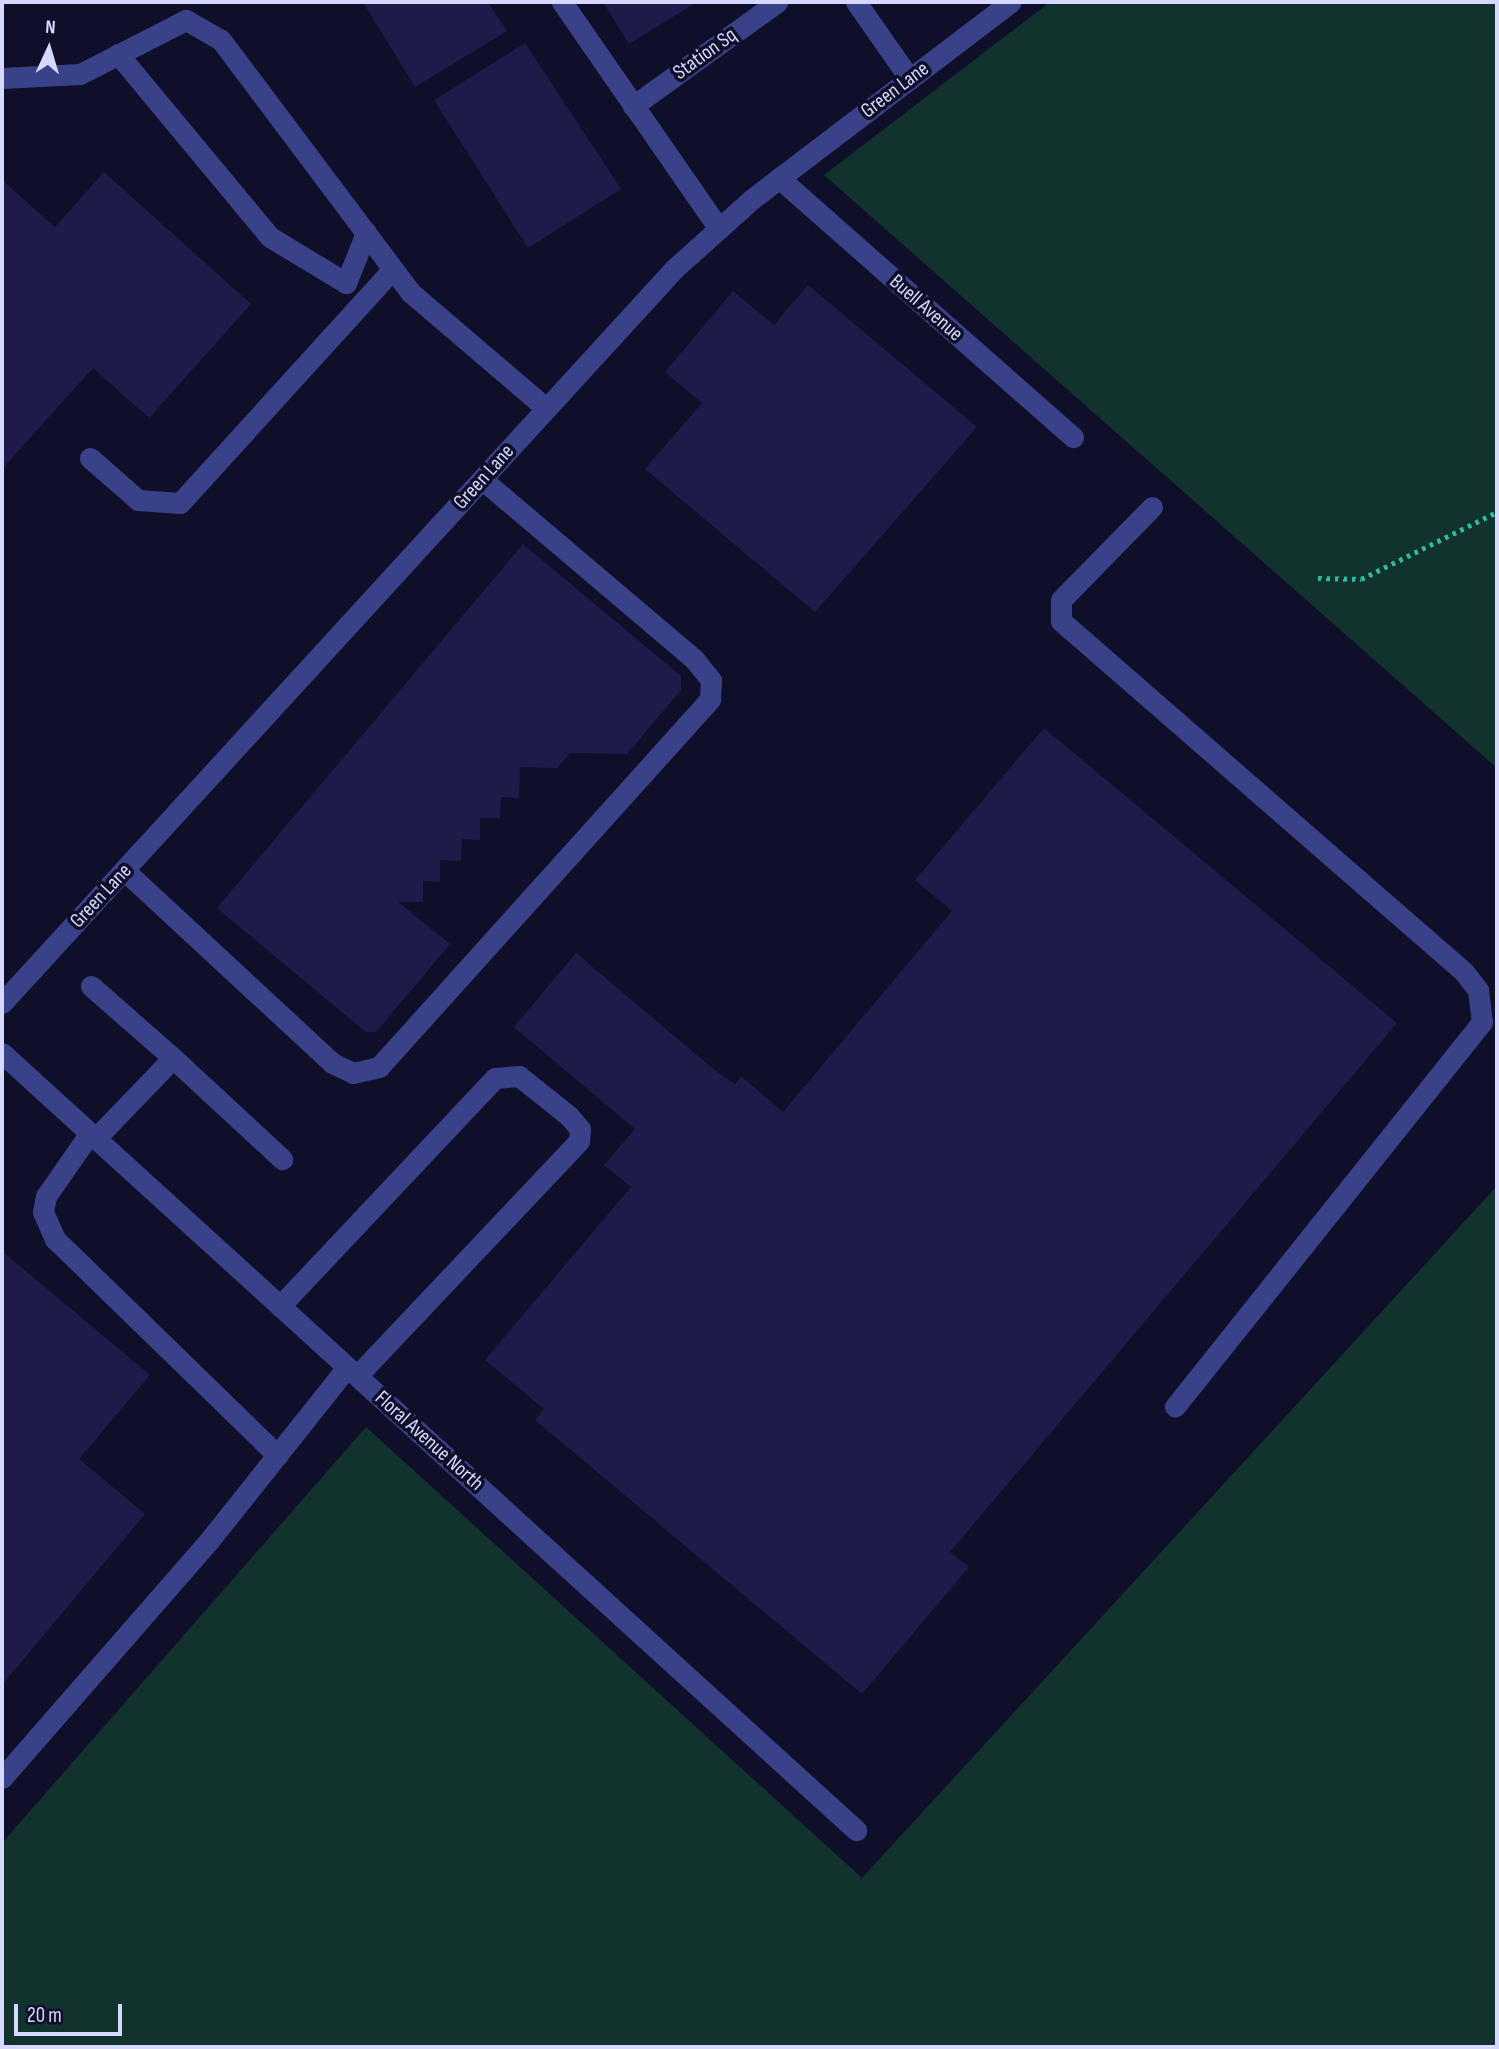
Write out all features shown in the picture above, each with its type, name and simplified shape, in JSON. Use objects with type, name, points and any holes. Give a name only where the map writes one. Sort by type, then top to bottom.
[{"type":"street","points":[[562,2],[719,229]]},
{"type":"street","name":"Station Sq","points":[[633,106],[777,2]]},
{"type":"street","points":[[856,2],[910,79]]},
{"type":"street","name":"Green Lane","points":[[2,1003],[546,408],[719,229],[779,178],[1011,2]]},
{"type":"street","points":[[2,78],[80,74],[186,20],[221,40],[410,292],[546,408]]},
{"type":"street","points":[[118,54],[270,237],[346,283],[366,233]]},
{"type":"street","name":"Buell Avenue","points":[[779,178],[1073,437]]},
{"type":"street","points":[[90,458],[138,500],[180,503],[393,269]]},
{"type":"street","points":[[125,871],[332,1063],[353,1073],[379,1067],[710,699],[712,680],[694,659],[482,480]]},
{"type":"street","points":[[1152,507],[1061,600],[1061,621],[1464,972],[1478,990],[1482,1022],[1175,1407]]},
{"type":"street","points":[[91,986],[282,1159]]},
{"type":"street","name":"Floral Avenue North","points":[[2,1053],[856,1830]]},
{"type":"street","points":[[173,1058],[93,1136],[46,1196],[43,1212],[55,1239],[277,1455]]},
{"type":"street","points":[[2,1778],[277,1455],[352,1371],[579,1141],[580,1129],[569,1116],[519,1076],[495,1078],[280,1306]]},
{"type":"path","points":[[1318,578],[1361,579],[1497,512]]},
{"type":"green space","points":[[1050,2],[1497,2],[1497,768],[824,175]]},
{"type":"green space","points":[[1497,1186],[1497,2047],[2,2047],[2,1843],[366,1427],[862,1878]]},
{"type":"building","points":[[363,2],[488,2],[507,31],[415,87]]},
{"type":"building","points":[[603,2],[697,2],[629,44]]},
{"type":"building","points":[[525,43],[621,189],[528,248],[434,100]]},
{"type":"building","points":[[104,172],[251,304],[149,418],[93,368],[2,469],[2,180],[55,227]]},
{"type":"building","points":[[808,285],[977,427],[815,612],[645,469],[702,403],[665,372],[733,291],[774,325]]},
{"type":"building","points":[[523,544],[681,676],[681,690],[627,754],[570,753],[557,768],[520,767],[519,798],[501,797],[500,818],[480,818],[480,840],[462,839],[461,861],[440,860],[440,882],[423,881],[423,902],[398,902],[450,944],[376,1032],[366,1032],[217,908]]},
{"type":"building","points":[[1044,728],[1397,1023],[950,1552],[969,1567],[862,1694],[535,1420],[544,1409],[485,1360],[631,1187],[604,1165],[635,1129],[514,1027],[576,953],[712,1068],[735,1084],[741,1076],[783,1112],[952,911],[915,880]]},
{"type":"building","points":[[2,1251],[150,1375],[79,1459],[145,1514],[2,1685]]}]
